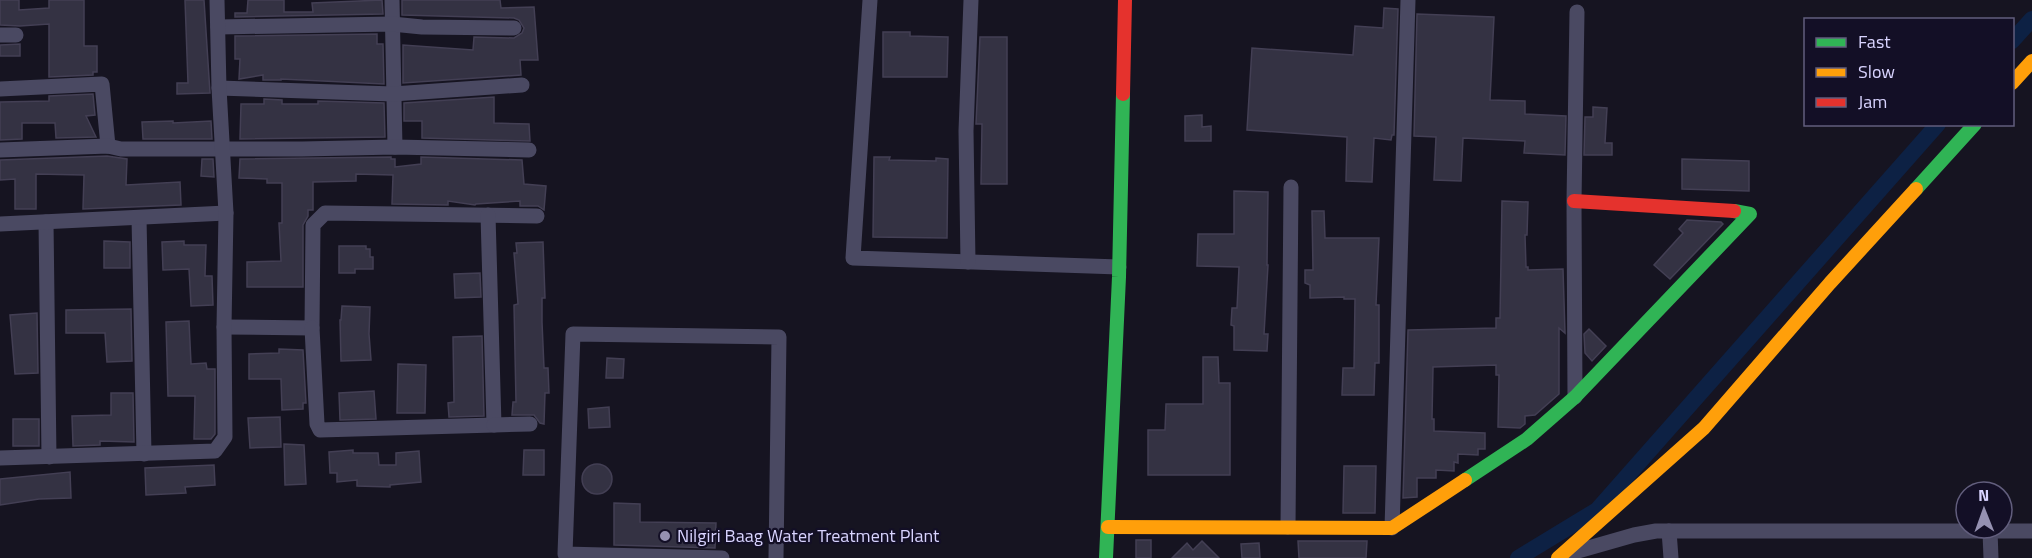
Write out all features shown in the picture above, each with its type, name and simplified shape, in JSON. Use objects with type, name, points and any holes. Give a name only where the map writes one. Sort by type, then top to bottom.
[{"type":"street","points":[[0,458],[215,451],[225,437],[226,213],[217,0]]},
{"type":"street","points":[[392,0],[395,147]]},
{"type":"street","points":[[870,0],[853,258],[1119,267]]},
{"type":"street","points":[[968,262],[966,131],[971,0]]},
{"type":"street","points":[[1106,558],[1119,267],[1125,0]]},
{"type":"street","points":[[1392,528],[1408,0]]},
{"type":"street","points":[[1575,397],[1574,201],[1577,12]]},
{"type":"street","points":[[218,27],[392,24],[422,27],[514,28]]},
{"type":"street","points":[[0,35],[16,34]]},
{"type":"street","points":[[2014,82],[2032,62]]},
{"type":"street","points":[[0,89],[102,84],[108,146]]},
{"type":"street","points":[[219,88],[393,94],[522,85]]},
{"type":"street","points":[[1560,557],[1704,428],[1830,283],[1973,126]]},
{"type":"street","points":[[0,150],[108,146],[121,149],[395,147],[529,150]]},
{"type":"street","points":[[1288,527],[1291,187]]},
{"type":"street","points":[[1108,527],[1392,528],[1527,439],[1575,397],[1750,214],[1722,209],[1574,201]]},
{"type":"street","points":[[0,224],[226,213]]},
{"type":"street","points":[[530,424],[320,430],[316,424],[312,328],[313,225],[325,213],[537,216]]},
{"type":"street","points":[[488,215],[494,425]]},
{"type":"street","points":[[139,218],[144,454]]},
{"type":"street","points":[[46,222],[49,457]]},
{"type":"street","points":[[224,327],[312,328]]},
{"type":"street","points":[[722,558],[565,554],[573,334],[779,337],[776,558]]},
{"type":"street","points":[[1560,557],[1634,535],[1668,531],[1954,531]]},
{"type":"street","points":[[1668,531],[1671,558]]},
{"type":"street","points":[[2014,531],[2032,531]]},
{"type":"street","points":[[1990,540],[1991,558]]},
{"type":"building","points":[[0,0],[19,0],[19,10],[49,8],[49,0],[84,0],[84,46],[97,46],[97,72],[93,72],[93,75],[49,77],[49,24],[0,25]]},
{"type":"building","points":[[185,0],[204,0],[210,93],[177,94],[177,83],[188,83]]},
{"type":"building","points":[[248,0],[284,0],[284,12],[313,12],[312,3],[382,0],[383,14],[235,17],[235,13],[247,13]]},
{"type":"building","points":[[402,0],[500,0],[501,8],[534,7],[538,60],[520,60],[521,75],[403,83],[403,45],[473,50],[474,37],[514,38],[522,33],[524,28],[519,20],[514,18],[402,15]]},
{"type":"building","points":[[1384,8],[1398,9],[1394,135],[1391,140],[1374,138],[1372,182],[1346,181],[1347,137],[1247,130],[1252,48],[1353,55],[1355,26],[1383,28]]},
{"type":"building","points":[[1417,14],[1494,17],[1490,100],[1525,101],[1525,114],[1566,116],[1565,155],[1524,153],[1525,141],[1463,138],[1461,181],[1434,180],[1436,137],[1414,136]]},
{"type":"building","points":[[883,32],[910,32],[910,36],[948,37],[947,77],[883,77]]},
{"type":"building","points":[[377,34],[377,44],[383,44],[384,84],[263,80],[263,75],[239,79],[240,59],[235,59],[235,36]]},
{"type":"building","points":[[980,37],[1007,37],[1007,184],[981,184],[982,124],[976,124]]},
{"type":"building","points":[[20,44],[20,56],[0,56],[0,45]]},
{"type":"building","points":[[93,94],[95,115],[86,116],[96,137],[56,138],[55,123],[22,123],[22,139],[0,140],[0,102],[49,101],[49,96]]},
{"type":"building","points":[[494,97],[494,123],[529,124],[530,141],[422,138],[422,121],[404,121],[404,103]]},
{"type":"building","points":[[264,99],[282,100],[282,104],[318,104],[318,101],[384,103],[385,137],[240,139],[241,104],[264,104]]},
{"type":"building","points":[[1593,107],[1607,108],[1605,143],[1612,143],[1612,155],[1584,155],[1585,117],[1593,117]]},
{"type":"building","points":[[1202,115],[1202,127],[1211,126],[1211,141],[1185,141],[1185,116]]},
{"type":"building","points":[[173,121],[173,123],[211,121],[212,139],[143,139],[142,122]]},
{"type":"building","points":[[107,156],[127,159],[126,185],[180,182],[181,205],[83,209],[84,175],[36,174],[36,209],[15,209],[15,179],[0,180],[0,160]]},
{"type":"building","points":[[391,157],[395,159],[395,167],[421,164],[421,157],[522,160],[524,184],[546,186],[544,210],[538,206],[520,206],[520,201],[475,205],[448,201],[448,205],[392,204],[393,175],[356,174],[356,181],[313,182],[313,210],[308,210],[308,216],[303,225],[303,287],[247,287],[247,262],[281,261],[279,223],[282,223],[282,183],[267,183],[267,179],[239,178],[240,159]]},
{"type":"building","points":[[874,157],[890,157],[889,160],[948,159],[947,238],[873,237]]},
{"type":"building","points":[[202,159],[213,159],[214,177],[201,176]]},
{"type":"building","points":[[1682,159],[1749,161],[1749,191],[1682,189]]},
{"type":"building","points":[[1234,191],[1268,192],[1268,265],[1264,334],[1268,334],[1267,351],[1234,350],[1234,326],[1231,325],[1232,308],[1237,308],[1239,267],[1197,266],[1198,234],[1234,234]]},
{"type":"building","points":[[1502,201],[1528,202],[1527,235],[1525,235],[1528,270],[1563,269],[1565,333],[1559,328],[1559,394],[1535,415],[1525,416],[1525,424],[1520,428],[1498,427],[1499,375],[1496,375],[1496,365],[1433,367],[1432,419],[1434,419],[1434,431],[1485,433],[1485,449],[1478,449],[1478,455],[1458,454],[1458,463],[1454,462],[1454,471],[1436,470],[1436,478],[1417,478],[1417,497],[1403,498],[1408,330],[1496,328],[1496,318],[1500,318]]},
{"type":"building","points":[[1312,211],[1324,211],[1325,238],[1379,238],[1376,305],[1379,305],[1379,363],[1375,363],[1374,395],[1342,395],[1343,368],[1354,368],[1355,299],[1310,298],[1310,285],[1305,283],[1305,270],[1313,270]]},
{"type":"building","points":[[1687,220],[1723,224],[1670,279],[1654,265],[1683,233],[1679,229]]},
{"type":"building","points":[[104,241],[130,242],[130,268],[104,268]]},
{"type":"building","points":[[184,241],[184,245],[206,245],[205,276],[212,276],[213,305],[191,306],[189,269],[163,270],[162,242]]},
{"type":"building","points":[[543,242],[545,298],[542,298],[542,322],[544,368],[548,368],[549,393],[545,393],[544,424],[540,423],[534,415],[512,415],[513,402],[516,402],[514,305],[518,304],[514,253],[517,253],[516,243]]},
{"type":"building","points":[[339,246],[366,246],[366,249],[370,249],[370,257],[373,257],[373,269],[355,269],[355,273],[339,273]]},
{"type":"building","points":[[480,273],[481,297],[455,298],[454,274]]},
{"type":"building","points":[[342,306],[370,307],[371,360],[341,361]]},
{"type":"building","points":[[131,309],[132,361],[107,362],[105,333],[66,333],[66,310]]},
{"type":"building","points":[[37,313],[38,373],[15,374],[10,315]]},
{"type":"building","points":[[189,321],[191,364],[206,363],[207,369],[215,369],[215,434],[211,439],[194,439],[195,396],[168,396],[166,322]]},
{"type":"building","points":[[1589,329],[1606,346],[1592,361],[1585,353],[1584,334]]},
{"type":"building","points":[[482,336],[484,416],[449,417],[448,403],[454,402],[453,337]]},
{"type":"building","points":[[279,349],[303,350],[306,403],[303,403],[303,409],[282,410],[281,379],[249,379],[249,354],[279,353]]},
{"type":"building","points":[[1203,357],[1218,357],[1219,383],[1230,383],[1230,475],[1148,475],[1148,430],[1165,430],[1166,404],[1203,404]]},
{"type":"building","points":[[607,358],[624,359],[623,378],[606,378]]},
{"type":"building","points":[[398,364],[426,365],[425,413],[397,413]]},
{"type":"building","points":[[374,391],[376,419],[340,420],[339,393]]},
{"type":"building","points":[[111,393],[133,393],[134,442],[100,441],[100,445],[73,446],[72,416],[111,415]]},
{"type":"building","points":[[609,407],[610,427],[589,428],[588,409]]},
{"type":"building","points":[[280,417],[281,447],[250,448],[248,418]]},
{"type":"building","points":[[13,419],[39,419],[39,446],[13,446]]},
{"type":"building","points":[[284,444],[304,445],[306,484],[285,485]]},
{"type":"building","points":[[353,450],[353,453],[378,453],[379,465],[396,465],[396,453],[419,451],[421,482],[390,485],[390,487],[357,486],[357,480],[337,482],[337,473],[330,473],[329,452]]},
{"type":"building","points":[[524,450],[544,450],[544,475],[523,475]]},
{"type":"building","points":[[597,464],[603,465],[611,473],[611,485],[603,493],[597,494],[591,493],[583,485],[582,479],[583,473],[591,465]]},
{"type":"building","points":[[214,465],[215,485],[185,487],[186,493],[146,495],[145,468]]},
{"type":"building","points":[[1344,466],[1376,466],[1375,513],[1343,513]]},
{"type":"building","points":[[70,472],[71,498],[39,499],[0,505],[0,479]]},
{"type":"building","name":"Nilgiri Baag Water Treatment Plant","points":[[614,503],[640,504],[640,522],[716,523],[715,548],[614,545]]},
{"type":"building","points":[[1136,540],[1151,540],[1151,558],[1136,558]]},
{"type":"building","points":[[1202,541],[1219,558],[1172,558],[1187,543],[1193,550]]},
{"type":"building","points":[[1298,541],[1367,541],[1366,558],[1299,558]]},
{"type":"building","points":[[1259,543],[1260,558],[1242,558],[1241,544]]},
{"type":"waterway","points":[[2014,39],[2032,19]]},
{"type":"waterway","points":[[1518,558],[1597,510],[1936,126]]},
{"type":"traffic: fast","points":[[1106,558],[1119,277],[1123,94]]},
{"type":"traffic: fast","points":[[1916,189],[1973,126]]},
{"type":"traffic: fast","points":[[1465,480],[1527,439],[1575,397],[1750,214],[1734,211]]},
{"type":"traffic: slow","points":[[2014,81],[2032,61]]},
{"type":"traffic: slow","points":[[1558,558],[1704,428],[1830,283],[1916,189]]},
{"type":"traffic: slow","points":[[1108,527],[1392,528],[1465,480]]},
{"type":"traffic: jam","points":[[1123,94],[1125,0]]},
{"type":"traffic: jam","points":[[1574,201],[1734,211]]},
{"type":"place","name":"Nilgiri Baag Water Treatment Plant","points":[[665,536]]}]
